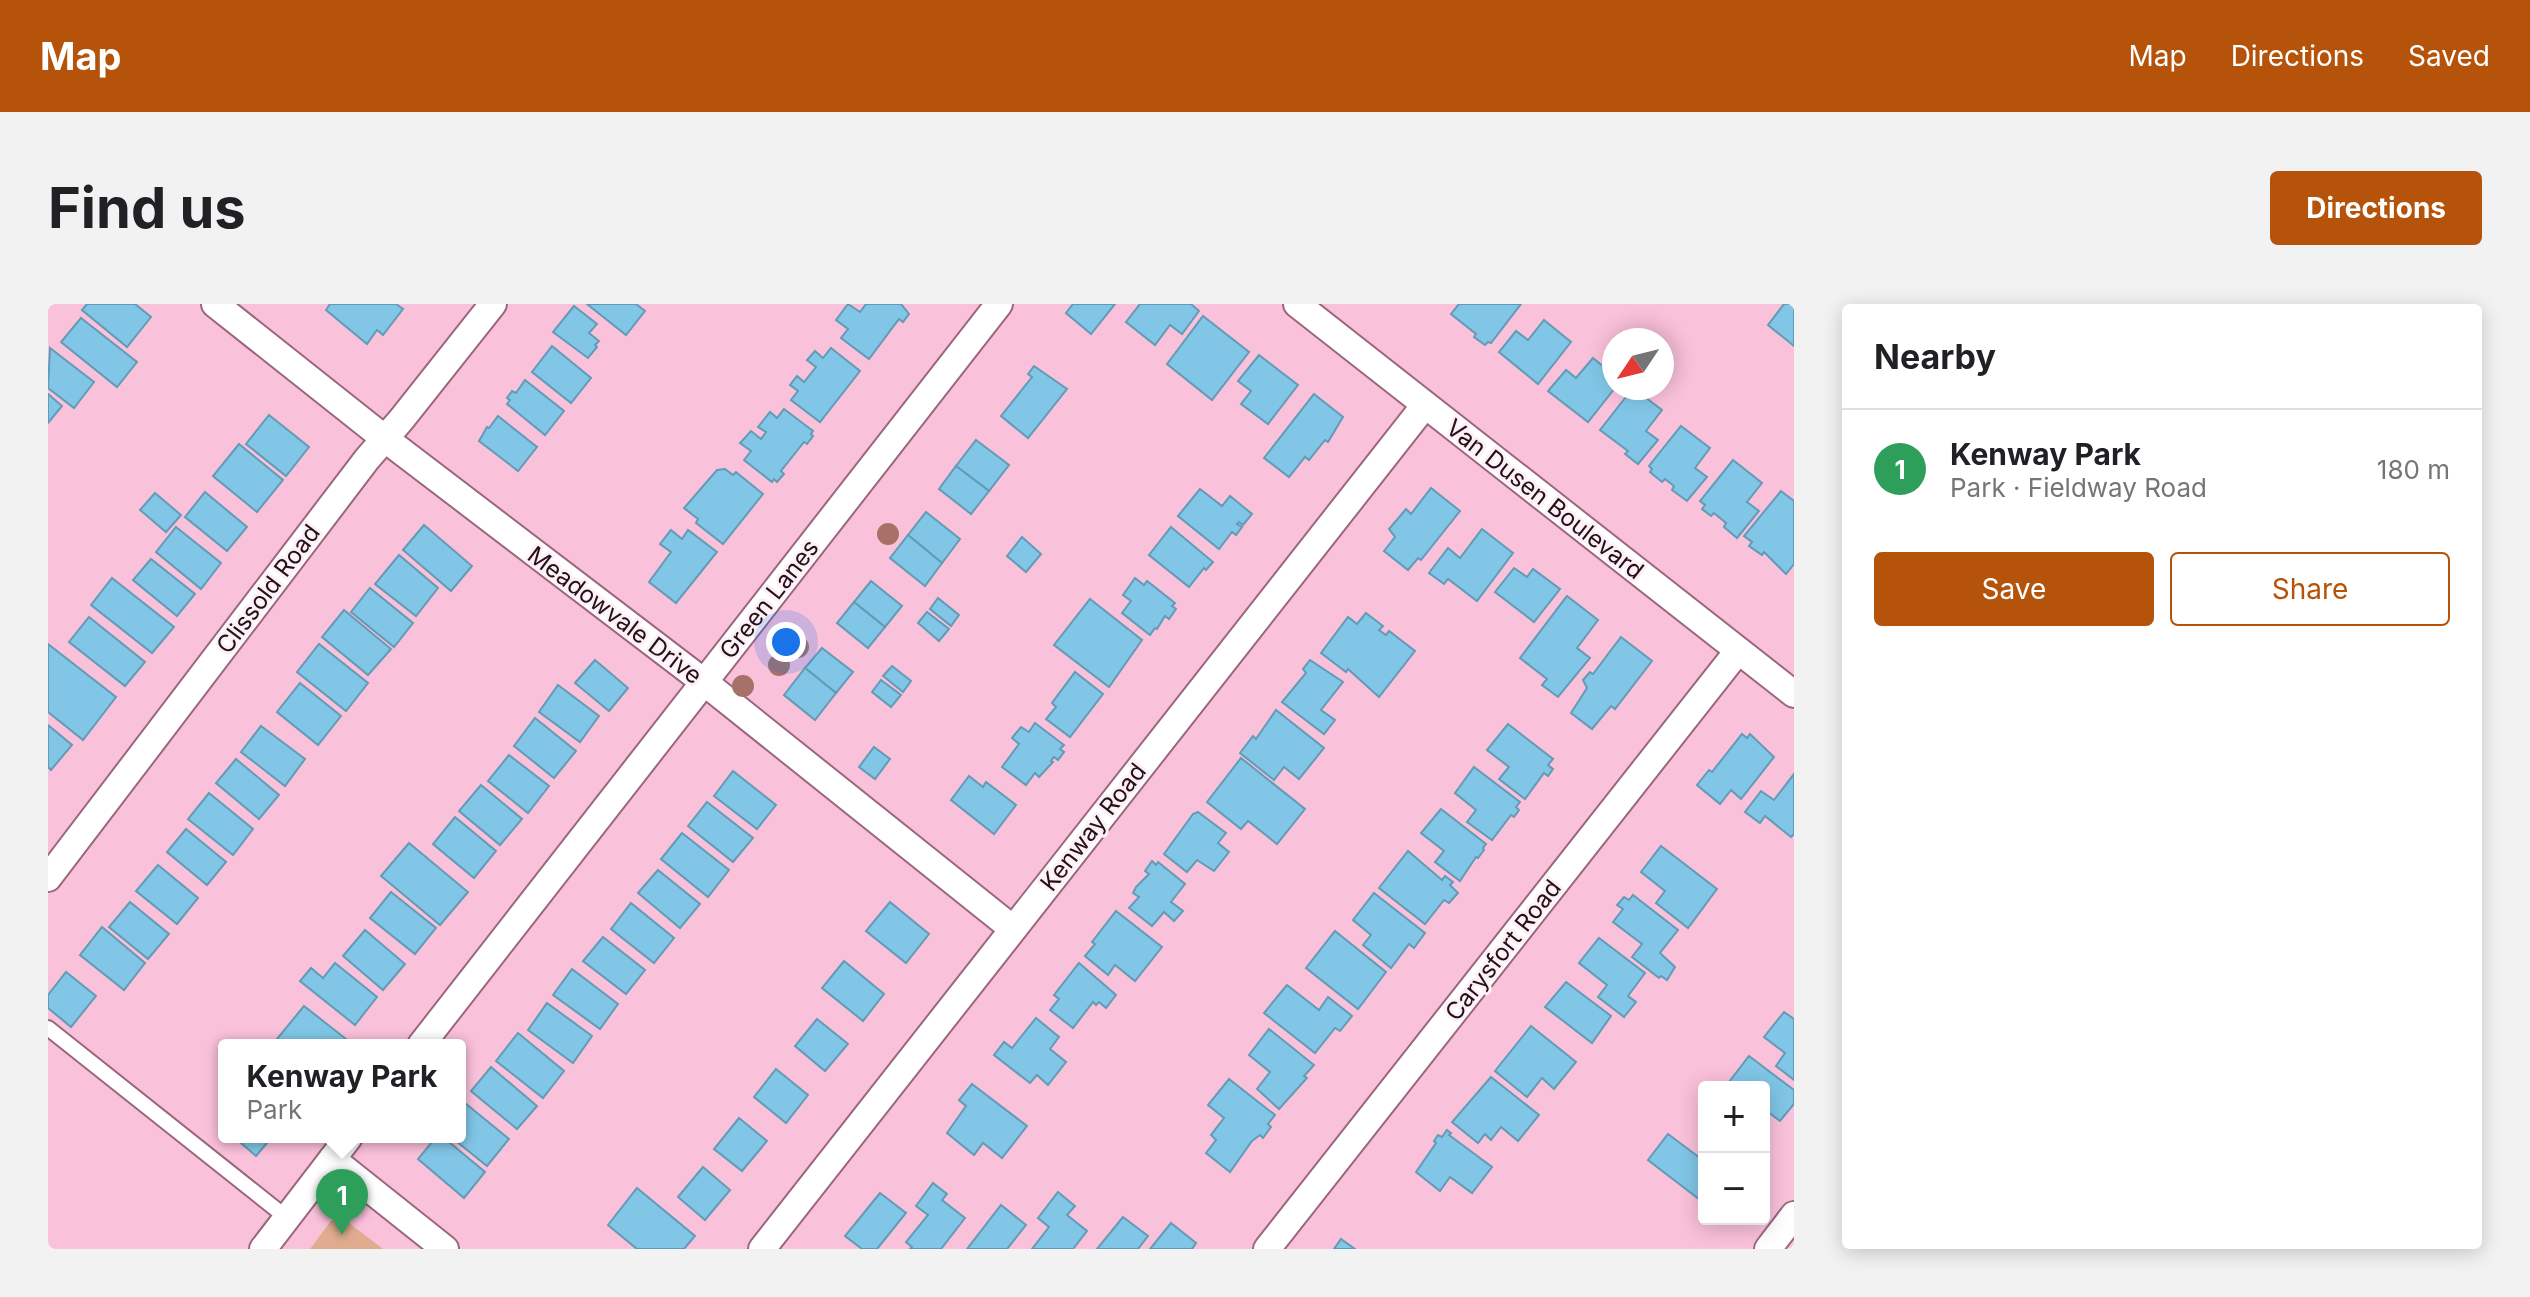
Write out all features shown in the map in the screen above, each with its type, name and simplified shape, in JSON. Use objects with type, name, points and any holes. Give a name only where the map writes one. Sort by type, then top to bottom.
[{"type":"street","name":"Meadowvale Drive","points":[[215,304],[384,438],[704,682],[1013,929]]},
{"type":"street","name":"Clissold Road","points":[[48,878],[384,438],[493,304]]},
{"type":"street","name":"Green Lanes","points":[[426,1039],[999,304]]},
{"type":"street","name":"Van Dusen Boulevard","points":[[1297,304],[1794,694]]},
{"type":"street","name":"Kenway Road","points":[[762,1249],[1425,405]]},
{"type":"street","name":"Carysfort Road","points":[[1267,1249],[1738,651]]},
{"type":"street","points":[[263,1249],[344,1143]]},
{"type":"street","points":[[332,1159],[445,1249]]},
{"type":"street","points":[[1768,1249],[1794,1215]]},
{"type":"lane","points":[[48,1028],[287,1218]]},
{"type":"shaded area","points":[[345,1220],[383,1249],[310,1249],[331,1221]]},
{"type":"building","points":[[87,304],[135,304],[151,317],[127,347],[82,310]]},
{"type":"building","points":[[330,304],[396,304],[403,309],[383,335],[377,330],[367,344],[326,310]]},
{"type":"building","points":[[587,304],[636,304],[645,311],[626,335]]},
{"type":"building","points":[[848,304],[860,312],[866,304],[901,304],[909,314],[903,322],[899,319],[869,359],[841,338],[848,329],[836,320]]},
{"type":"building","points":[[1073,304],[1115,304],[1091,334],[1066,313]]},
{"type":"building","points":[[1140,304],[1191,304],[1199,311],[1182,334],[1170,325],[1155,345],[1126,322]]},
{"type":"building","points":[[1459,304],[1521,304],[1491,343],[1485,345],[1451,314]]},
{"type":"building","points":[[1784,304],[1794,304],[1794,346],[1768,325]]},
{"type":"building","points":[[574,306],[597,324],[589,333],[599,341],[588,358],[553,332]]},
{"type":"building","points":[[1203,316],[1249,352],[1212,400],[1167,364]]},
{"type":"building","points":[[81,318],[137,362],[117,387],[61,342]]},
{"type":"building","points":[[1544,320],[1571,342],[1538,384],[1499,352],[1516,331],[1528,340]]},
{"type":"building","points":[[552,346],[591,378],[571,403],[532,372]]},
{"type":"building","points":[[50,348],[94,382],[74,408],[48,388]]},
{"type":"building","points":[[831,348],[860,371],[820,422],[791,400],[798,391],[790,385],[797,376],[804,382],[816,367],[807,360],[815,351],[823,358]]},
{"type":"building","points":[[1259,355],[1298,385],[1268,424],[1241,404],[1251,391],[1238,381]]},
{"type":"building","points":[[1593,358],[1602,365],[1602,400],[1605,400],[1588,422],[1548,391],[1566,370],[1576,378]]},
{"type":"building","points":[[1034,366],[1067,389],[1028,438],[1001,416],[1032,377],[1028,374]]},
{"type":"building","points":[[525,380],[564,411],[545,435],[507,404],[512,391],[516,393]]},
{"type":"building","points":[[48,394],[62,406],[48,423]]},
{"type":"building","points":[[1314,394],[1343,417],[1328,442],[1325,440],[1309,460],[1305,457],[1289,477],[1264,458]]},
{"type":"building","points":[[1624,400],[1649,400],[1662,410],[1646,431],[1658,440],[1638,464],[1625,454],[1628,451],[1600,430]]},
{"type":"building","points":[[784,409],[813,431],[813,436],[807,444],[804,442],[781,471],[784,474],[777,482],[774,479],[772,482],[744,460],[751,451],[740,443],[751,431],[761,439],[766,432],[758,427],[770,412],[777,418]]},
{"type":"building","points":[[269,415],[309,447],[286,476],[246,444]]},
{"type":"building","points":[[498,416],[537,447],[518,471],[479,441]]},
{"type":"building","points":[[1681,426],[1710,448],[1695,468],[1707,477],[1687,501],[1672,490],[1674,486],[1665,479],[1662,482],[1650,472],[1652,469],[1649,466]]},
{"type":"building","points":[[976,440],[1009,465],[989,491],[956,466]]},
{"type":"building","points":[[239,444],[283,480],[257,512],[213,476]]},
{"type":"building","points":[[1733,460],[1762,483],[1747,502],[1759,511],[1737,538],[1714,513],[1711,516],[1702,509],[1705,505],[1700,501]]},
{"type":"building","points":[[956,466],[989,491],[971,514],[939,489]]},
{"type":"building","points":[[725,469],[733,475],[736,472],[763,494],[723,544],[696,523],[698,519],[684,508],[717,470]]},
{"type":"building","points":[[1431,488],[1460,511],[1421,560],[1418,558],[1408,570],[1384,551],[1395,537],[1389,529],[1406,509],[1411,514]]},
{"type":"building","points":[[1200,489],[1222,506],[1230,496],[1252,514],[1243,525],[1237,524],[1242,527],[1236,535],[1232,532],[1219,549],[1178,516]]},
{"type":"building","points":[[1781,491],[1794,501],[1794,564],[1786,574],[1764,552],[1762,555],[1749,546],[1752,542],[1744,536]]},
{"type":"building","points":[[205,492],[247,527],[227,551],[185,517]]},
{"type":"building","points":[[155,493],[181,515],[166,532],[140,510]]},
{"type":"building","points":[[926,512],[960,539],[942,563],[908,535]]},
{"type":"building","points":[[424,525],[472,566],[451,591],[403,550]]},
{"type":"building","points":[[176,527],[221,563],[201,589],[156,552]]},
{"type":"building","points":[[1171,527],[1213,562],[1189,587],[1149,555]]},
{"type":"building","points":[[1482,529],[1513,553],[1477,601],[1448,579],[1444,584],[1429,573],[1448,548],[1460,558]]},
{"type":"building","points":[[671,530],[682,539],[688,530],[717,552],[676,603],[649,582],[671,552],[660,544]]},
{"type":"building","points":[[908,535],[942,563],[925,586],[890,558]]},
{"type":"building","points":[[1022,537],[1041,554],[1026,572],[1007,556]]},
{"type":"building","points":[[399,555],[438,588],[416,616],[375,584]]},
{"type":"building","points":[[151,559],[195,594],[177,616],[133,580]]},
{"type":"building","points":[[1514,568],[1527,577],[1533,569],[1560,589],[1534,622],[1495,592]]},
{"type":"building","points":[[112,578],[174,627],[152,653],[91,605]]},
{"type":"building","points":[[1135,578],[1144,585],[1147,581],[1175,603],[1172,606],[1176,609],[1169,619],[1165,616],[1150,635],[1122,613],[1131,601],[1123,595]]},
{"type":"building","points":[[871,581],[902,606],[885,627],[854,602]]},
{"type":"building","points":[[370,588],[413,623],[394,647],[351,612]]},
{"type":"building","points":[[1567,596],[1598,620],[1577,648],[1590,658],[1558,697],[1542,685],[1547,679],[1520,658]]},
{"type":"building","points":[[938,598],[959,615],[951,626],[930,609]]},
{"type":"building","points":[[1090,599],[1142,640],[1109,687],[1054,645]]},
{"type":"building","points":[[854,602],[885,627],[868,648],[837,623]]},
{"type":"building","points":[[344,610],[391,649],[368,675],[322,637]]},
{"type":"building","points":[[927,612],[949,629],[939,641],[918,623]]},
{"type":"building","points":[[1366,613],[1383,626],[1379,630],[1386,635],[1389,631],[1415,651],[1379,697],[1348,669],[1346,672],[1321,653],[1348,617],[1357,624]]},
{"type":"building","points":[[89,617],[145,662],[125,686],[69,642]]},
{"type":"building","points":[[1621,637],[1652,661],[1615,709],[1611,706],[1592,729],[1571,713],[1587,688],[1583,680],[1590,672],[1593,674]]},
{"type":"building","points":[[48,644],[116,697],[83,740],[48,712]]},
{"type":"building","points":[[319,644],[368,683],[346,711],[297,672]]},
{"type":"building","points":[[822,648],[853,672],[836,693],[805,668]]},
{"type":"building","points":[[595,660],[628,688],[609,711],[575,683]]},
{"type":"building","points":[[1310,660],[1343,682],[1321,710],[1335,720],[1324,734],[1282,702],[1306,673],[1303,669]]},
{"type":"building","points":[[892,666],[911,681],[903,692],[883,676]]},
{"type":"building","points":[[805,668],[836,693],[815,720],[784,695]]},
{"type":"building","points":[[1075,672],[1103,694],[1070,737],[1046,719],[1056,707],[1052,703]]},
{"type":"building","points":[[881,680],[901,695],[891,707],[872,692]]},
{"type":"building","points":[[300,683],[341,716],[318,745],[277,712]]},
{"type":"building","points":[[558,685],[599,716],[580,742],[539,712]]},
{"type":"building","points":[[1276,710],[1324,748],[1299,779],[1284,767],[1274,780],[1240,753],[1253,736],[1256,739]]},
{"type":"building","points":[[535,718],[576,751],[554,778],[514,746]]},
{"type":"building","points":[[1035,723],[1064,745],[1060,749],[1064,752],[1058,760],[1054,757],[1039,777],[1035,773],[1026,785],[1002,767],[1019,744],[1012,738],[1021,727],[1029,732]]},
{"type":"building","points":[[1508,724],[1553,759],[1548,765],[1553,769],[1548,776],[1544,773],[1525,799],[1499,779],[1509,767],[1487,750]]},
{"type":"building","points":[[48,725],[72,745],[51,770],[48,767]]},
{"type":"building","points":[[261,726],[305,759],[285,786],[241,752]]},
{"type":"building","points":[[1742,734],[1747,738],[1750,734],[1774,757],[1741,799],[1731,790],[1720,804],[1697,785],[1709,770],[1712,772]]},
{"type":"building","points":[[874,747],[890,759],[875,779],[859,767]]},
{"type":"building","points":[[509,755],[549,786],[528,813],[488,781]]},
{"type":"building","points":[[1241,758],[1305,809],[1277,844],[1248,821],[1241,829],[1207,802]]},
{"type":"building","points":[[236,759],[279,795],[259,819],[216,783]]},
{"type":"building","points":[[1474,767],[1520,802],[1514,817],[1511,815],[1492,840],[1467,822],[1476,810],[1455,793]]},
{"type":"building","points":[[733,771],[776,805],[757,829],[714,796]]},
{"type":"building","points":[[1794,774],[1794,834],[1791,837],[1765,816],[1760,823],[1745,812],[1761,791],[1774,800]]},
{"type":"building","points":[[969,776],[983,787],[986,782],[1016,805],[994,834],[951,800]]},
{"type":"building","points":[[481,785],[522,819],[500,845],[459,811]]},
{"type":"building","points":[[209,793],[253,829],[233,855],[188,819]]},
{"type":"building","points":[[707,802],[753,838],[733,862],[688,826]]},
{"type":"building","points":[[1441,809],[1486,844],[1460,881],[1435,862],[1444,851],[1421,833]]},
{"type":"building","points":[[1198,812],[1226,833],[1218,843],[1229,852],[1214,871],[1197,860],[1187,872],[1164,854],[1193,814]]},
{"type":"building","points":[[455,817],[496,851],[474,878],[433,844]]},
{"type":"building","points":[[186,829],[226,862],[207,885],[167,852]]},
{"type":"building","points":[[682,833],[729,870],[708,897],[661,859]]},
{"type":"building","points":[[409,843],[468,892],[440,925],[381,876]]},
{"type":"building","points":[[1661,846],[1717,889],[1688,928],[1656,903],[1665,891],[1641,872]]},
{"type":"building","points":[[1408,851],[1442,880],[1445,876],[1453,882],[1450,885],[1458,893],[1449,903],[1444,900],[1425,924],[1379,888]]},
{"type":"building","points":[[1152,861],[1156,865],[1158,862],[1185,884],[1171,902],[1183,911],[1174,921],[1164,912],[1152,926],[1129,908],[1139,897],[1133,893],[1149,874],[1145,871]]},
{"type":"building","points":[[158,865],[198,898],[177,924],[136,891]]},
{"type":"building","points":[[658,870],[700,904],[680,928],[638,893]]},
{"type":"building","points":[[391,892],[436,928],[415,954],[370,918]]},
{"type":"building","points":[[1374,893],[1425,933],[1414,948],[1409,944],[1391,968],[1363,945],[1371,935],[1353,920]]},
{"type":"building","points":[[1633,895],[1678,930],[1660,953],[1675,967],[1667,980],[1661,976],[1659,978],[1632,957],[1642,944],[1613,922],[1623,909],[1617,905],[1624,897],[1629,900]]},
{"type":"building","points":[[130,902],[169,934],[148,959],[109,927]]},
{"type":"building","points":[[890,902],[929,934],[906,963],[866,931]]},
{"type":"building","points":[[631,903],[674,938],[654,963],[611,929]]},
{"type":"building","points":[[1116,911],[1162,947],[1135,981],[1115,965],[1108,975],[1085,956]]},
{"type":"building","points":[[102,927],[145,963],[124,990],[80,955]]},
{"type":"building","points":[[365,930],[405,964],[383,990],[343,956]]},
{"type":"building","points":[[1335,931],[1386,972],[1358,1009],[1306,968]]},
{"type":"building","points":[[603,937],[645,970],[626,994],[583,961]]},
{"type":"building","points":[[1599,938],[1645,973],[1628,996],[1636,1002],[1624,1017],[1598,997],[1607,985],[1579,963]]},
{"type":"building","points":[[844,961],[884,994],[863,1021],[822,988]]},
{"type":"building","points":[[335,963],[377,997],[355,1025],[300,981],[311,968],[323,978]]},
{"type":"building","points":[[1079,963],[1116,995],[1106,1008],[1099,1002],[1096,1005],[1093,1002],[1073,1028],[1050,1010],[1059,999],[1054,995]]},
{"type":"building","points":[[572,969],[618,1004],[600,1029],[553,995]]},
{"type":"building","points":[[66,972],[96,996],[71,1027],[48,1008],[48,995]]},
{"type":"building","points":[[1566,982],[1611,1016],[1592,1043],[1545,1007]]},
{"type":"building","points":[[1287,985],[1319,1010],[1328,997],[1352,1016],[1340,1031],[1335,1028],[1315,1053],[1264,1013]]},
{"type":"building","points":[[547,1003],[592,1036],[573,1063],[528,1030]]},
{"type":"building","points":[[304,1006],[346,1039],[277,1039]]},
{"type":"building","points":[[1784,1012],[1794,1019],[1794,1080],[1776,1066],[1785,1053],[1764,1037]]},
{"type":"building","points":[[1036,1018],[1059,1037],[1050,1049],[1066,1062],[1048,1085],[1037,1075],[1030,1083],[994,1055],[1004,1042],[1012,1048]]},
{"type":"building","points":[[817,1019],[848,1044],[825,1071],[795,1046]]},
{"type":"building","points":[[1531,1026],[1576,1062],[1554,1089],[1542,1078],[1527,1097],[1495,1071]]},
{"type":"building","points":[[1269,1029],[1314,1065],[1304,1076],[1307,1078],[1279,1109],[1257,1089],[1270,1072],[1249,1055]]},
{"type":"building","points":[[518,1033],[564,1071],[543,1098],[496,1061]]},
{"type":"building","points":[[1749,1056],[1794,1090],[1794,1104],[1780,1121],[1770,1114],[1770,1081],[1730,1081]]},
{"type":"building","points":[[491,1067],[537,1106],[517,1129],[471,1091]]},
{"type":"building","points":[[776,1069],[808,1095],[786,1123],[754,1097]]},
{"type":"building","points":[[1491,1077],[1539,1115],[1518,1141],[1501,1127],[1491,1140],[1485,1134],[1478,1143],[1452,1122]]},
{"type":"building","points":[[1229,1079],[1275,1115],[1263,1138],[1260,1135],[1252,1141],[1230,1172],[1206,1153],[1216,1140],[1211,1135],[1224,1118],[1208,1105]]},
{"type":"building","points":[[972,1084],[1027,1126],[1002,1158],[983,1143],[974,1155],[947,1133],[966,1106],[959,1100]]},
{"type":"building","points":[[466,1104],[509,1139],[487,1166],[458,1143],[466,1143]]},
{"type":"building","points":[[739,1118],[767,1141],[742,1171],[714,1149]]},
{"type":"building","points":[[1447,1130],[1451,1133],[1449,1135],[1492,1167],[1472,1193],[1450,1177],[1440,1191],[1416,1172],[1438,1135],[1442,1137]]},
{"type":"building","points":[[1668,1134],[1698,1156],[1698,1198],[1648,1160]]},
{"type":"building","points":[[241,1143],[267,1143],[256,1156]]},
{"type":"building","points":[[431,1143],[450,1143],[485,1172],[464,1198],[418,1159]]},
{"type":"building","points":[[703,1167],[730,1190],[705,1220],[678,1197]]},
{"type":"building","points":[[933,1183],[947,1194],[942,1200],[965,1218],[941,1249],[910,1249],[912,1247],[906,1242],[928,1215],[916,1206]]},
{"type":"building","points":[[637,1188],[695,1236],[684,1249],[637,1249],[608,1225]]},
{"type":"building","points":[[1058,1192],[1075,1206],[1067,1215],[1087,1231],[1073,1249],[1032,1249],[1049,1227],[1038,1218]]},
{"type":"building","points":[[880,1193],[906,1213],[877,1249],[862,1249],[845,1236]]},
{"type":"building","points":[[1001,1205],[1026,1225],[1007,1249],[967,1249]]},
{"type":"building","points":[[1123,1217],[1148,1236],[1138,1249],[1097,1249]]},
{"type":"building","points":[[1171,1223],[1196,1243],[1192,1249],[1150,1249]]},
{"type":"building","points":[[1341,1239],[1355,1249],[1334,1249]]},
{"type":"place","name":"Kenway Park","points":[[342,1235]]}]
